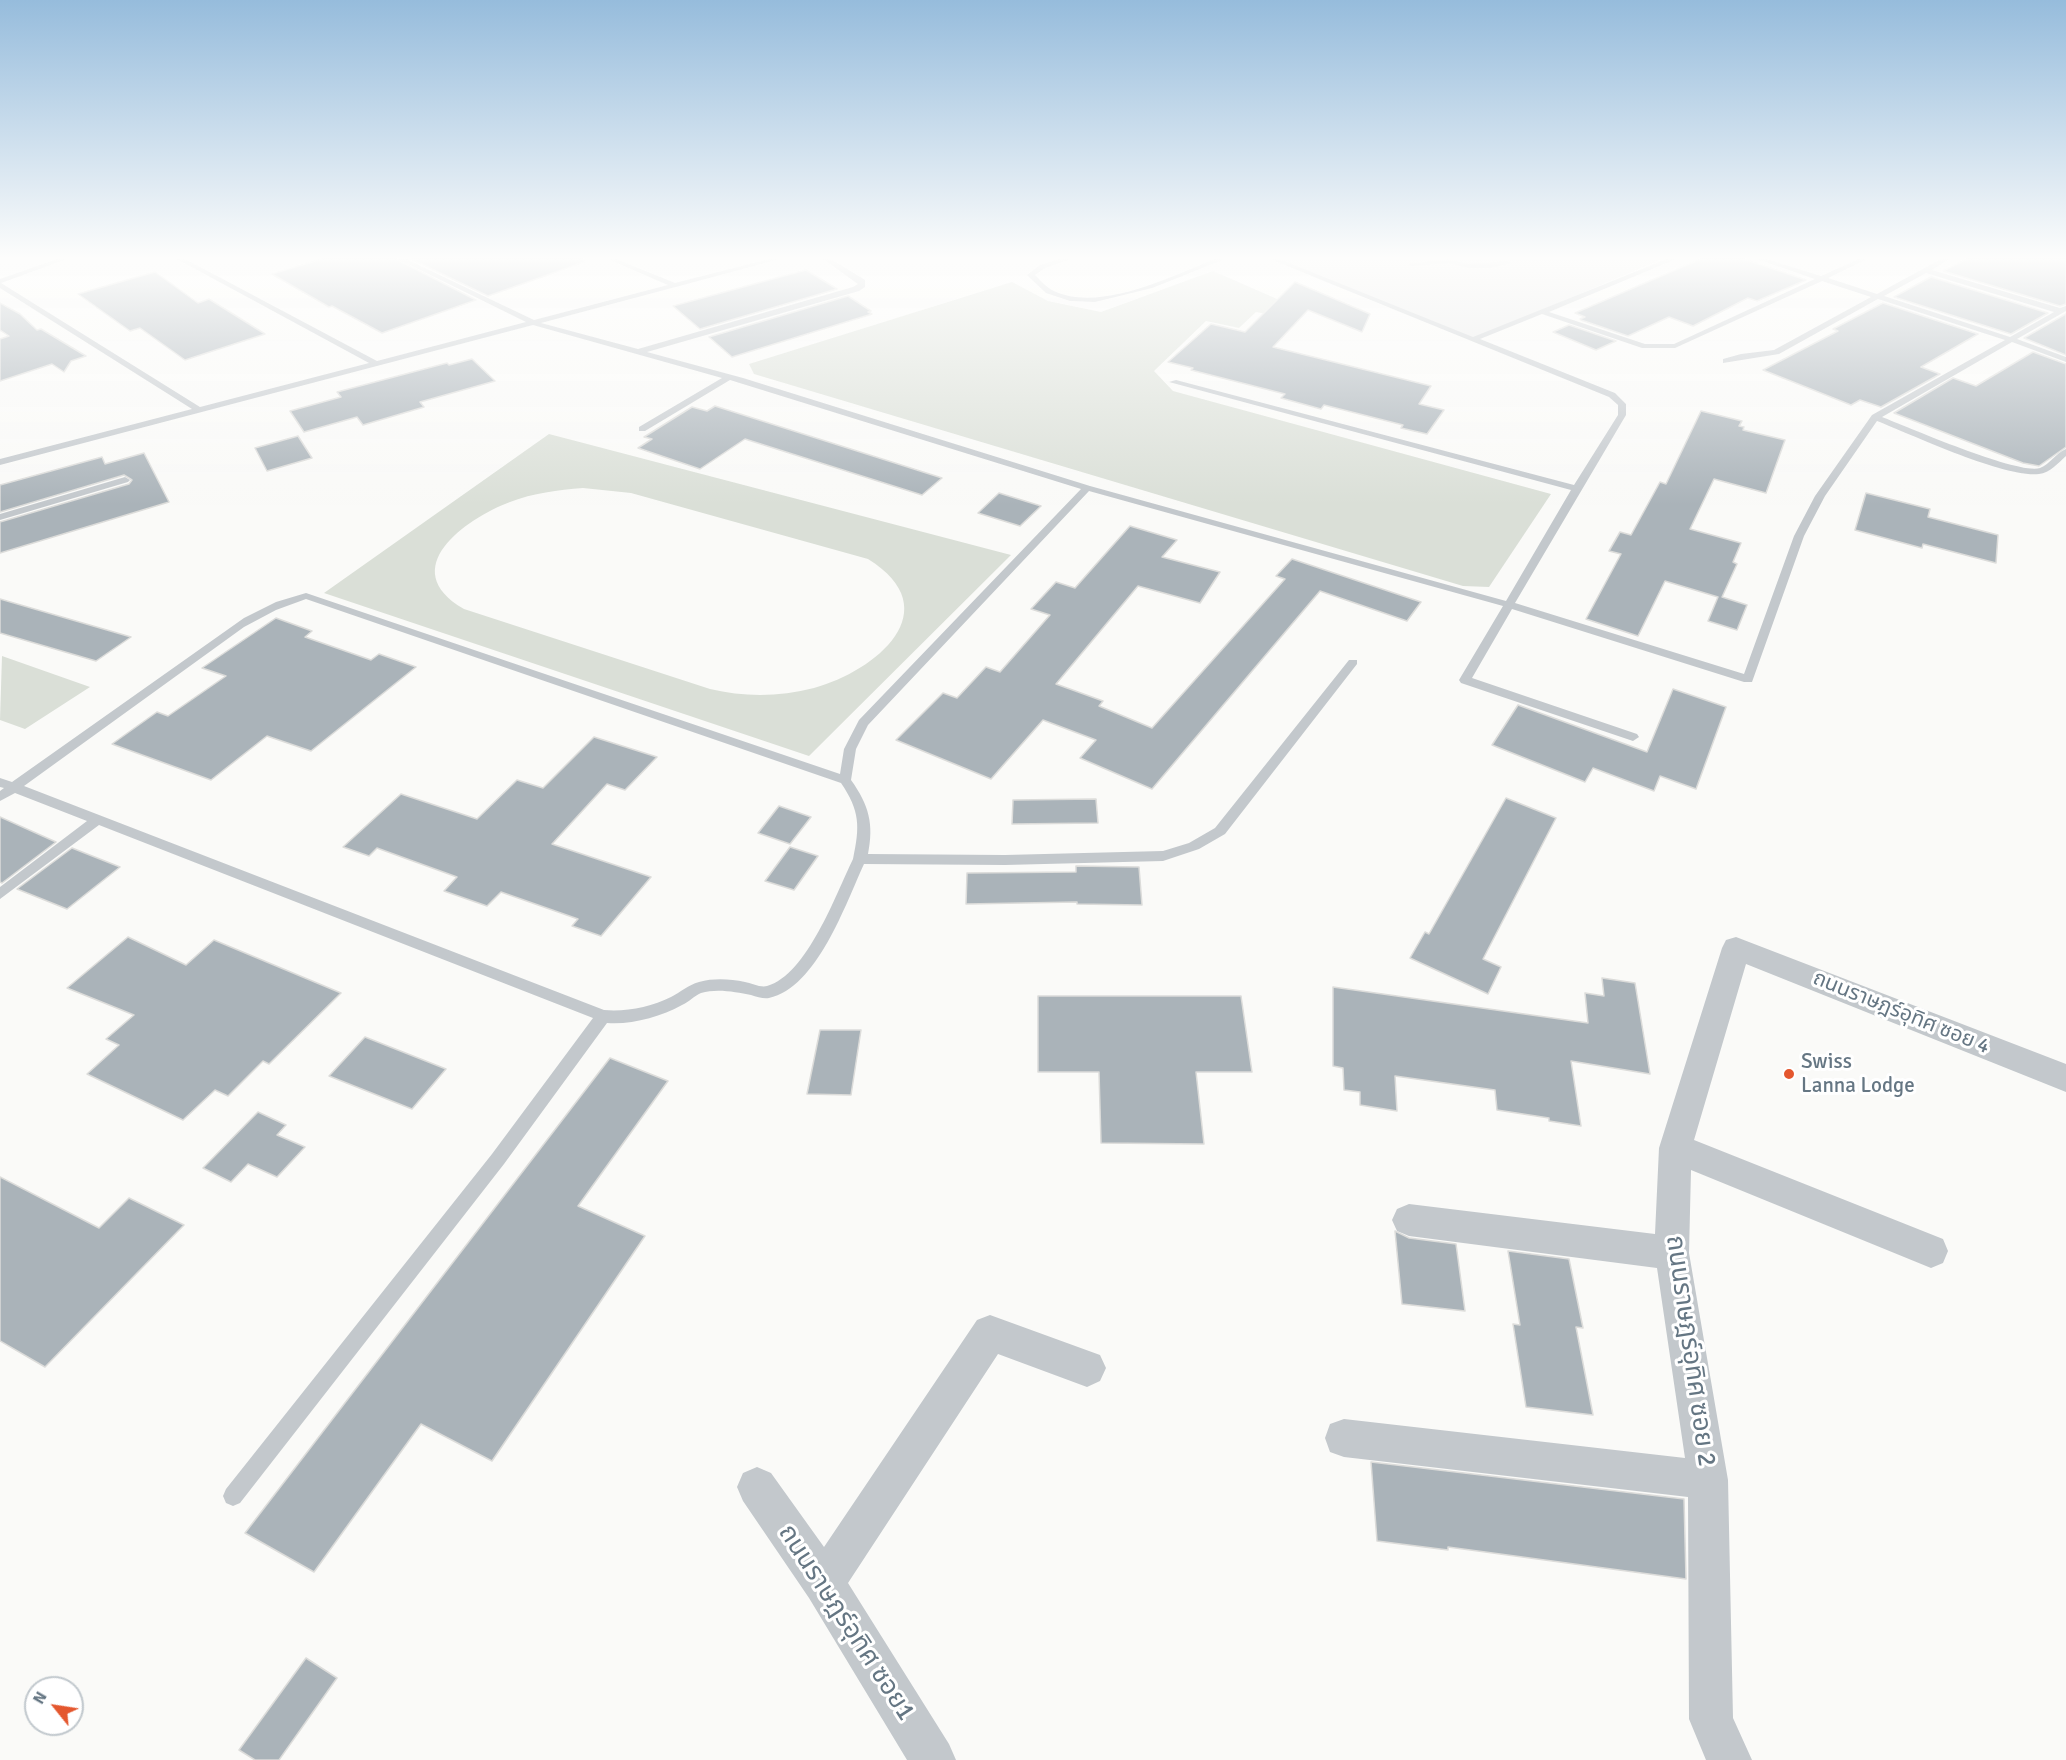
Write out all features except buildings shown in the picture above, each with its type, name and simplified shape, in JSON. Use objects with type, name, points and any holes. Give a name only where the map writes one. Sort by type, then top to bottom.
[{"type":"street","name":"ถนนราษฎร์อุทิศ ซอย 4","points":[[1736,948],[2066,1078]]},
{"type":"street","name":"ถนนราษฎร์อุทิศ ซอย 2","points":[[1729,1760],[1711,1719],[1708,1480],[1690,1355],[1672,1253],[1675,1148],[1736,948]]},
{"type":"street","points":[[1675,1148],[1931,1251]]},
{"type":"street","points":[[1409,1220],[1672,1253]]},
{"type":"street","points":[[824,1583],[990,1333],[1087,1368]]},
{"type":"street","points":[[1344,1438],[1708,1480]]},
{"type":"street","name":"ถนนราษฎร์อุทิศ ซอย1","points":[[757,1487],[824,1583],[933,1760]]},
{"type":"lane","points":[[95,341],[200,410]]},
{"type":"lane","points":[[334,341],[377,364]]},
{"type":"lane","points":[[0,462],[465,341]]},
{"type":"lane","points":[[599,341],[729,377],[1087,488],[1510,605],[1748,679],[1799,536],[1820,496],[1875,417],[2006,341]]},
{"type":"lane","points":[[638,352],[676,341]]},
{"type":"lane","points":[[1479,341],[1612,395],[1622,404],[1622,415],[1575,488],[1465,680],[1633,737]]},
{"type":"lane","points":[[1629,341],[1645,346],[1675,346],[1686,341]]},
{"type":"lane","points":[[1726,361],[1741,356],[1776,352],[1796,341]]},
{"type":"lane","points":[[2016,341],[2066,360]]},
{"type":"lane","points":[[642,429],[729,377]]},
{"type":"lane","points":[[1173,382],[1575,488]]},
{"type":"lane","points":[[1875,417],[2023,470],[2042,471],[2066,453]]},
{"type":"lane","points":[[0,517],[125,480]]},
{"type":"lane","points":[[845,780],[850,749],[863,723],[884,698],[1087,488]]},
{"type":"lane","points":[[0,797],[7,785],[264,609],[306,596],[845,780],[859,801],[867,827],[860,859],[813,955],[788,982],[767,993],[727,984],[699,988],[675,1002],[642,1013],[612,1018],[7,785]]},
{"type":"lane","points":[[860,859],[1005,860],[1151,856],[1194,846],[1220,831],[1353,662]]},
{"type":"lane","points":[[0,894],[97,820]]},
{"type":"lane","points":[[232,1496],[498,1159],[603,1016]]},
{"type":"shaded area","points":[[822,341],[1185,341],[1154,371],[1173,391],[1551,494],[1489,587],[1463,586],[754,374],[749,364]]},
{"type":"shaded area","points":[[549,434],[1011,555],[809,756],[324,593]],"holes":[[[583,488],[631,493],[868,559],[892,578],[903,598],[903,618],[895,636],[880,653],[860,668],[837,680],[814,688],[788,693],[762,695],[736,693],[710,689],[464,609],[444,594],[436,578],[436,562],[444,547],[457,533],[474,520],[510,502],[546,492]]]},
{"type":"shaded area","points":[[2,656],[90,687],[25,729],[0,720]]},
{"type":"place","name":"Swiss Lanna Lodge","points":[[1789,1074]]}]
